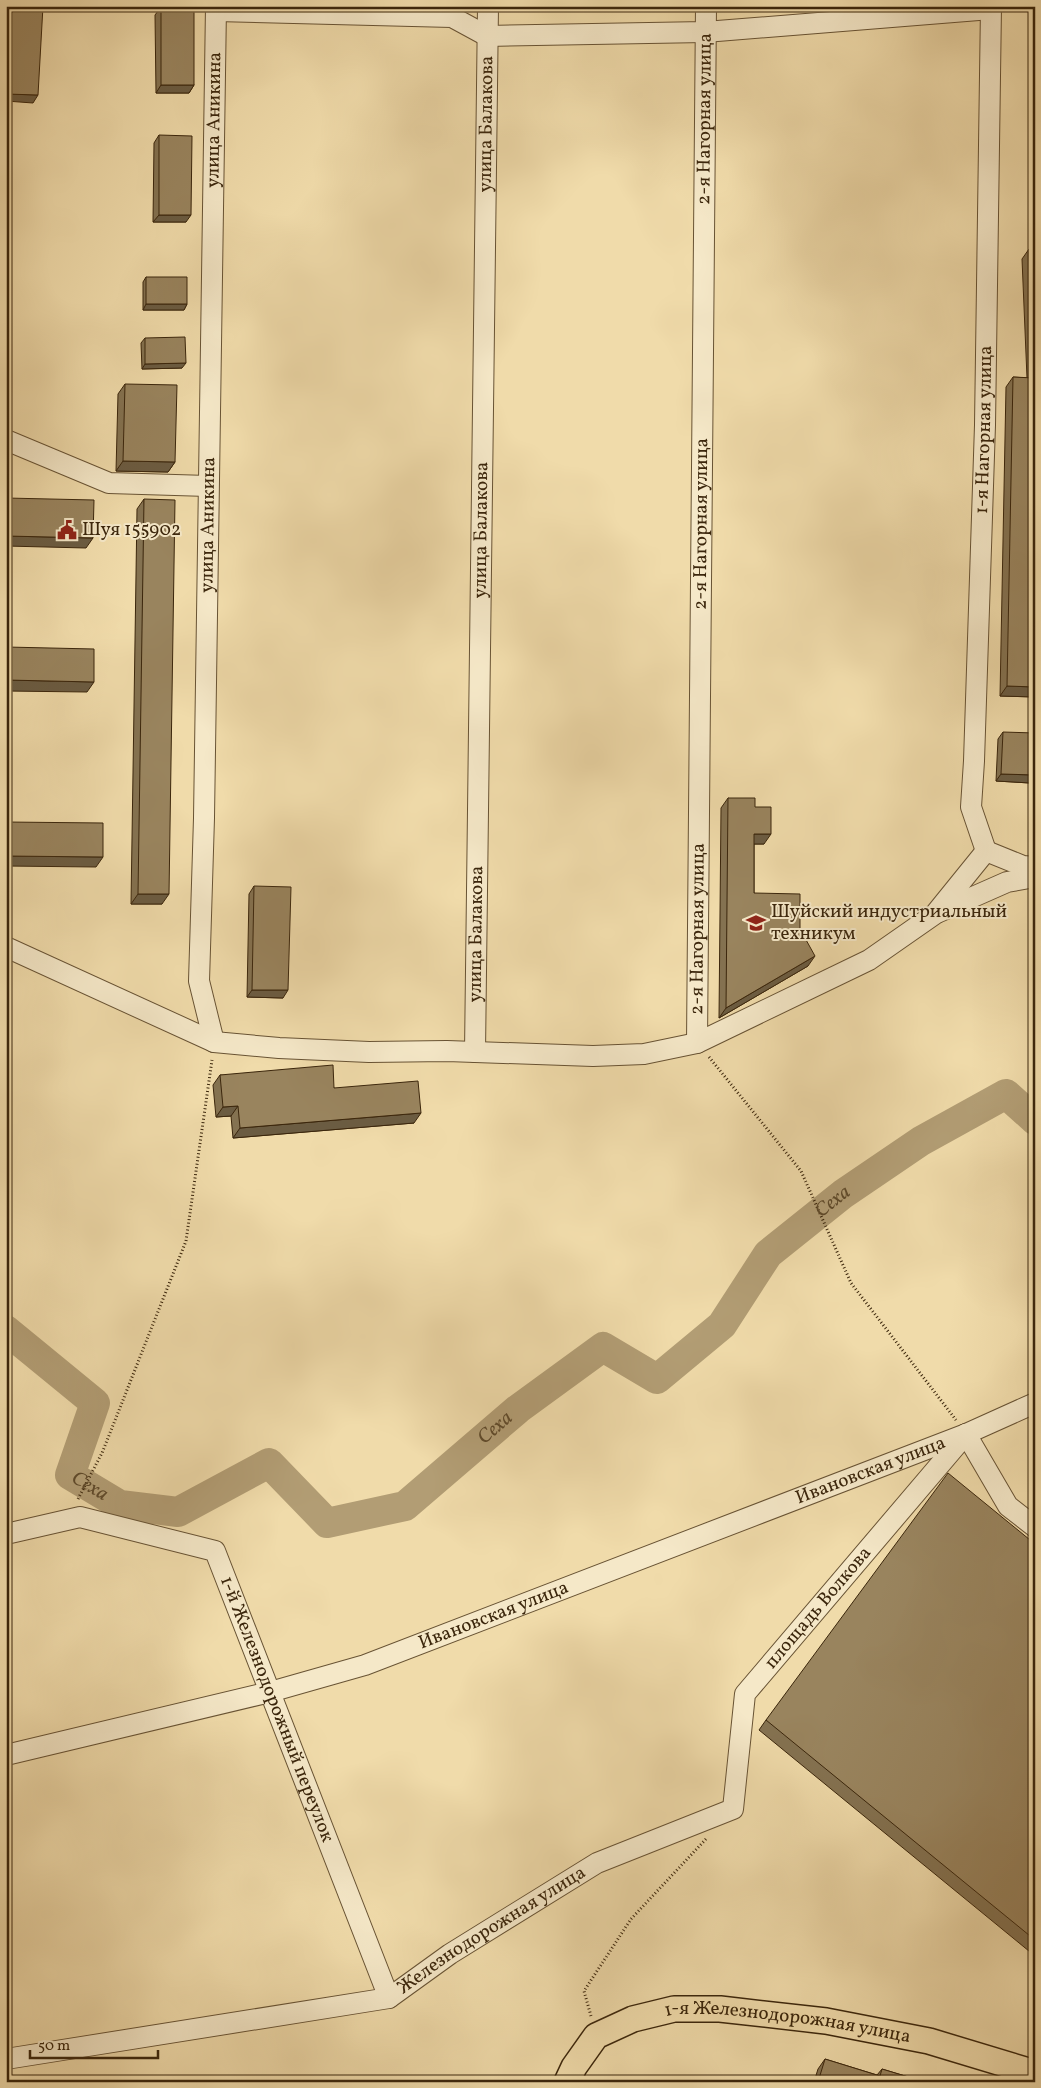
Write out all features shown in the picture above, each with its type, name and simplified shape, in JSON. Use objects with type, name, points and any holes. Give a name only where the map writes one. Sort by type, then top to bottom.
[{"type":"main road","name":"1-я Железнодорожная улица","points":[[567,2082],[574,2067],[596,2036],[632,2019],[674,2009],[720,2009],[826,2021],[929,2041],[1035,2073]]},
{"type":"street","name":"улица Балакова","points":[[475,1052],[488,6]]},
{"type":"street","name":"2-я Нагорная улица","points":[[697,1043],[706,6]]},
{"type":"street","points":[[216,8],[452,17],[487,36],[705,32],[991,8]]},
{"type":"street","name":"улица Аникина","points":[[214,1042],[199,981],[216,8]]},
{"type":"street","name":"1-я Нагорная улица","points":[[986,851],[971,806],[975,751],[985,425],[991,8]]},
{"type":"street","points":[[6,440],[109,483],[208,486]]},
{"type":"street","points":[[935,914],[986,851],[1023,866],[1035,867]]},
{"type":"street","points":[[6,947],[214,1042],[279,1048],[369,1052],[475,1052],[593,1056],[644,1054],[697,1043],[869,960],[935,914],[1007,882],[1035,877]]},
{"type":"street","name":"Ивановская улица","points":[[6,1755],[270,1692],[366,1666],[966,1434],[1035,1403]]},
{"type":"street","points":[[966,1434],[1008,1506],[1035,1527]]},
{"type":"street","name":"площадь Волкова","points":[[733,1809],[745,1694],[966,1434]]},
{"type":"street","points":[[6,1534],[79,1508]]},
{"type":"street","name":"1-й Железнодорожный переулок","points":[[79,1508],[215,1551],[389,1998]]},
{"type":"street","name":"Железнодорожная улица","points":[[6,2058],[389,1998],[450,1954],[597,1863],[733,1809]]},
{"type":"path","points":[[79,1508],[186,1241],[214,1042]]},
{"type":"path","points":[[697,1043],[801,1171],[851,1283],[966,1434]]},
{"type":"path","points":[[596,2036],[584,1991],[632,1918],[710,1835]]},
{"type":"building","points":[[6,6],[43,6],[38,95],[6,94]]},
{"type":"building","points":[[161,7],[194,7],[194,85],[161,85]]},
{"type":"building","points":[[159,135],[192,136],[191,215],[159,215]]},
{"type":"building","points":[[1029,249],[1035,249],[1035,687],[1007,686],[1013,377],[1034,378]]},
{"type":"building","points":[[146,277],[187,277],[187,304],[146,304]]},
{"type":"building","points":[[185,337],[186,363],[145,364],[145,338]]},
{"type":"building","points":[[125,384],[177,385],[175,462],[123,461]]},
{"type":"building","points":[[6,498],[94,500],[93,538],[6,536]]},
{"type":"building","points":[[144,499],[175,500],[169,894],[138,894]]},
{"type":"building","points":[[6,647],[94,649],[94,682],[6,680]]},
{"type":"building","points":[[1003,732],[1035,733],[1035,775],[1001,774]]},
{"type":"building","name":"Шуйский индустриальный техникум","points":[[728,798],[755,798],[755,807],[771,807],[771,834],[754,834],[754,893],[800,894],[800,929],[815,956],[726,1008]]},
{"type":"building","points":[[6,822],[103,823],[103,857],[6,856]]},
{"type":"building","points":[[254,886],[291,887],[288,990],[252,990]]},
{"type":"building","points":[[333,1065],[334,1088],[418,1081],[421,1113],[240,1128],[238,1106],[223,1107],[220,1075]]},
{"type":"building","points":[[948,1473],[1035,1544],[1035,1940],[766,1720]]},
{"type":"building","points":[[825,2059],[880,2076],[882,2069],[925,2082],[818,2082]]},
{"type":"waterway","name":"Сеха","points":[[6,1330],[95,1403],[70,1475],[120,1505],[178,1512],[269,1463],[327,1523],[405,1506],[518,1409],[603,1347],[657,1379],[722,1325],[768,1254],[843,1194],[921,1141],[1006,1094],[1035,1120]]},
{"type":"place","name":"Шуя 155902","points":[[67,530]]},
{"type":"place","name":"Шуйский индустриальный техникум","points":[[756,923]]}]
